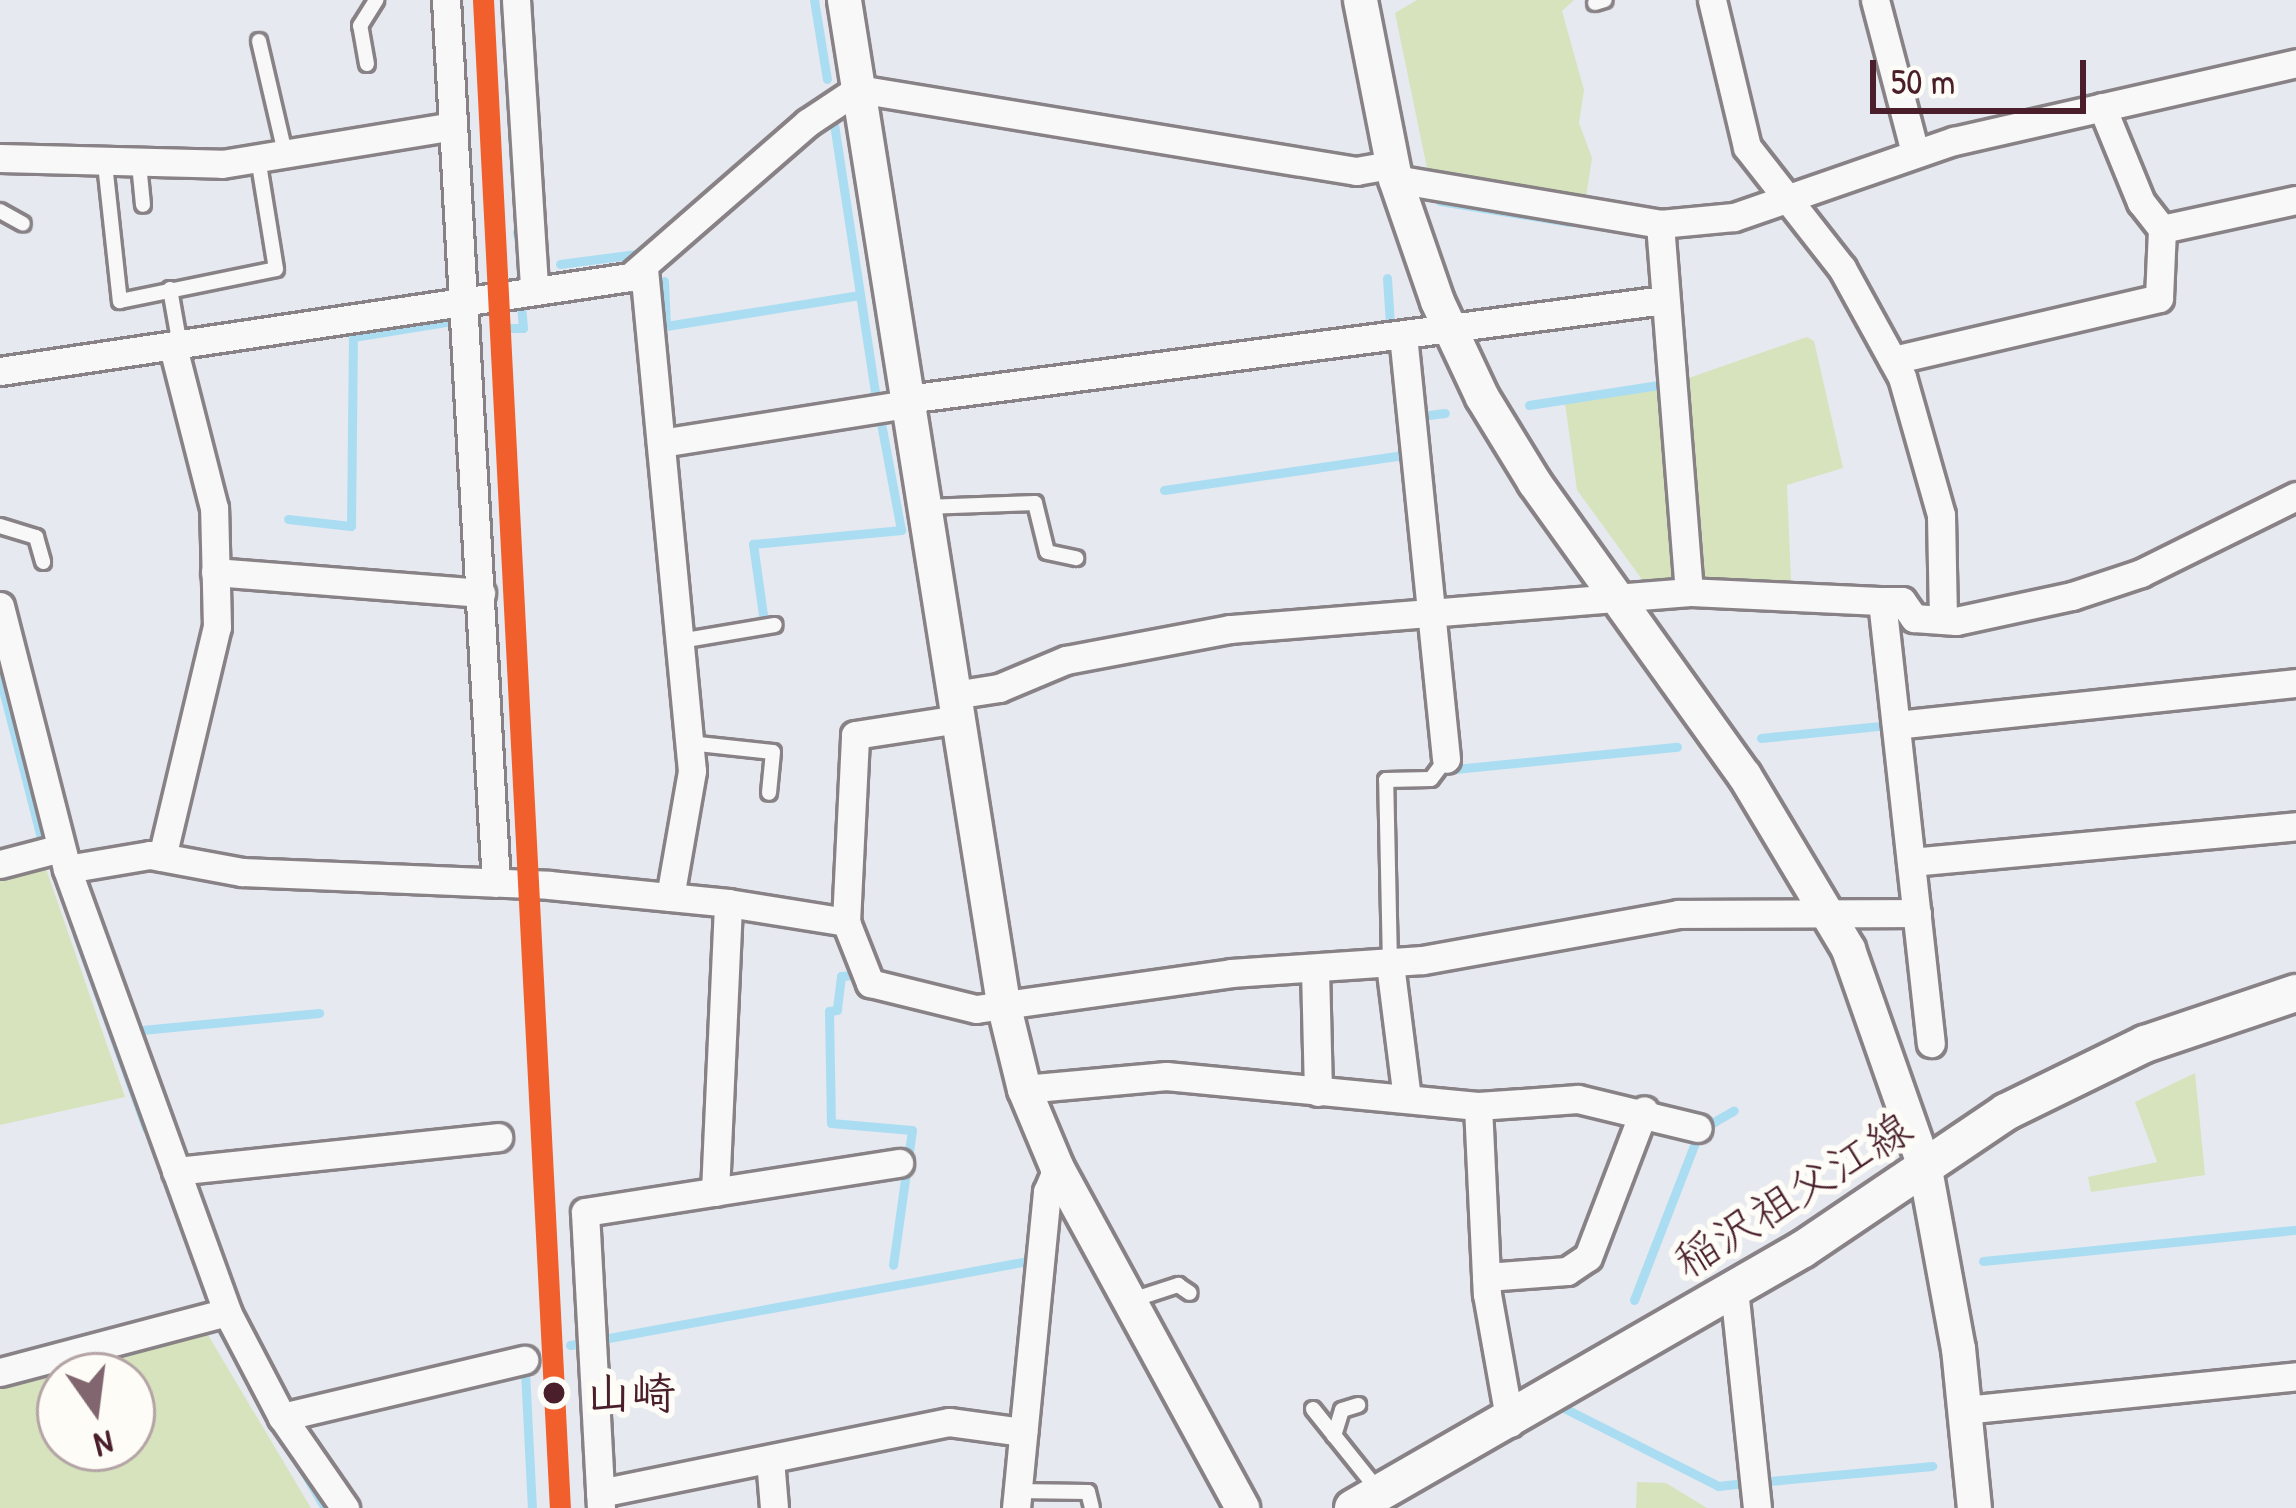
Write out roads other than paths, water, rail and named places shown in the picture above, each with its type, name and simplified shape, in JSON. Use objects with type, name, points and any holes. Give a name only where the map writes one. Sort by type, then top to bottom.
[{"type":"main road","name":"稲沢祖父江線","points":[[1367,1501],[1510,1423],[1734,1289],[2006,1112],[2145,1044],[2296,993]]},
{"type":"street","points":[[446,0],[496,883]]},
{"type":"street","points":[[516,0],[534,290]]},
{"type":"street","points":[[844,0],[1003,1004],[1024,1088],[1057,1168],[1242,1508]]},
{"type":"street","points":[[1360,0],[1393,172],[1449,329],[1534,482],[1619,599],[1833,918],[1925,1169],[1964,1410],[1974,1508]]},
{"type":"street","points":[[1712,0],[1747,147],[1785,202],[1842,268],[1893,360],[1941,515],[1943,620]]},
{"type":"street","points":[[1875,0],[1916,152]]},
{"type":"street","points":[[0,371],[177,347],[644,269],[807,123],[858,88],[1356,171],[1393,172],[1660,224],[1785,202],[1916,152],[2296,64]]},
{"type":"street","points":[[1893,360],[2159,298],[2162,229],[2141,202],[2102,107]]},
{"type":"street","points":[[0,158],[99,156],[106,164],[139,164],[272,155],[453,126]]},
{"type":"street","points":[[2162,229],[2296,200]]},
{"type":"street","points":[[1660,224],[1689,592]]},
{"type":"street","points":[[644,269],[689,743],[670,897]]},
{"type":"street","points":[[661,443],[908,401],[1664,300]]},
{"type":"street","points":[[1403,335],[1445,759]]},
{"type":"street","points":[[162,857],[218,627],[214,508],[177,347]]},
{"type":"street","points":[[1917,913],[1833,918],[1760,910],[1678,914],[1390,964],[976,1009],[870,983],[846,922],[855,735],[956,707],[1066,660],[1230,629],[1689,592],[1902,601],[1915,618],[1943,620],[2008,612],[2141,573],[2296,496]]},
{"type":"street","points":[[215,572],[481,593]]},
{"type":"street","points":[[1882,601],[1931,1043]]},
{"type":"street","points":[[0,606],[64,859],[227,1312],[282,1417],[345,1508]]},
{"type":"street","points":[[1896,725],[2296,683]]},
{"type":"street","points":[[1911,862],[2296,826]]},
{"type":"street","points":[[0,864],[162,857],[364,882],[496,883],[670,897],[846,922]]},
{"type":"street","points":[[715,1192],[728,903]]},
{"type":"street","points":[[1390,964],[1407,1100]]},
{"type":"street","points":[[1315,969],[1318,1092]]},
{"type":"street","points":[[1024,1088],[1166,1076],[1478,1106],[1578,1099],[1643,1110],[1699,1128]]},
{"type":"street","points":[[1478,1106],[1486,1277],[1510,1423]]},
{"type":"street","points":[[1486,1277],[1568,1270],[1588,1257],[1643,1110]]},
{"type":"street","points":[[176,1172],[498,1137]]},
{"type":"street","points":[[899,1163],[585,1212],[601,1500],[949,1422],[1023,1432]]},
{"type":"street","points":[[1016,1499],[1047,1192],[1057,1168]]},
{"type":"street","points":[[1734,1289],[1756,1508]]},
{"type":"street","points":[[0,1372],[227,1312]]},
{"type":"street","points":[[282,1417],[524,1360]]},
{"type":"street","points":[[1964,1410],[2296,1376]]},
{"type":"street","points":[[770,1459],[774,1508]]},
{"type":"lane","points":[[367,64],[360,26],[376,0]]},
{"type":"lane","points":[[106,164],[120,301],[276,269],[272,155],[259,41]]},
{"type":"lane","points":[[139,164],[142,205]]},
{"type":"lane","points":[[0,211],[23,224]]},
{"type":"lane","points":[[170,290],[177,347]]},
{"type":"lane","points":[[925,507],[1035,502],[1047,552],[1076,558]]},
{"type":"lane","points":[[0,526],[35,537],[43,562]]},
{"type":"lane","points":[[680,641],[775,625]]},
{"type":"lane","points":[[689,743],[773,752],[769,794]]},
{"type":"lane","points":[[1390,964],[1386,780],[1431,779],[1445,759]]},
{"type":"lane","points":[[1129,1301],[1178,1285],[1190,1293]]},
{"type":"lane","points":[[1334,1436],[1342,1410],[1358,1405]]},
{"type":"lane","points":[[1312,1409],[1334,1436],[1367,1501]]},
{"type":"lane","points":[[1016,1499],[1088,1492],[1092,1508]]},
{"type":"waterway","points":[[814,0],[827,79]]},
{"type":"waterway","points":[[834,124],[876,398]]},
{"type":"waterway","points":[[1440,201],[1569,222]]},
{"type":"waterway","points":[[517,232],[524,269]]},
{"type":"waterway","points":[[560,264],[636,254]]},
{"type":"waterway","points":[[1387,278],[1390,324]]},
{"type":"waterway","points":[[664,281],[666,326],[860,295]]},
{"type":"waterway","points":[[509,328],[523,328],[521,307]]},
{"type":"waterway","points":[[288,519],[351,526],[353,337],[446,322]]},
{"type":"waterway","points":[[1529,405],[1658,385]]},
{"type":"waterway","points":[[1421,416],[1445,413]]},
{"type":"waterway","points":[[763,615],[753,544],[901,530],[880,418]]},
{"type":"waterway","points":[[1164,490],[1403,455]]},
{"type":"waterway","points":[[0,678],[43,846]]},
{"type":"waterway","points":[[1761,738],[1880,726]]},
{"type":"waterway","points":[[1455,769],[1677,747]]},
{"type":"waterway","points":[[77,935],[146,1128]]},
{"type":"waterway","points":[[853,975],[841,976],[837,1010],[829,1011],[831,1123],[912,1130],[893,1265]]},
{"type":"waterway","points":[[142,1030],[319,1013]]},
{"type":"waterway","points":[[1634,1300],[1700,1130],[1734,1110]]},
{"type":"waterway","points":[[1983,1261],[2296,1230]]},
{"type":"waterway","points":[[603,1339],[1027,1261]]},
{"type":"waterway","points":[[218,1325],[325,1508]]},
{"type":"waterway","points":[[570,1345],[577,1344]]},
{"type":"waterway","points":[[518,1373],[525,1371],[532,1508]]},
{"type":"waterway","points":[[1556,1404],[1718,1486],[1746,1483]]},
{"type":"waterway","points":[[1770,1481],[1932,1466]]},
{"type":"place","name":"山崎","points":[[554,1393]]}]
